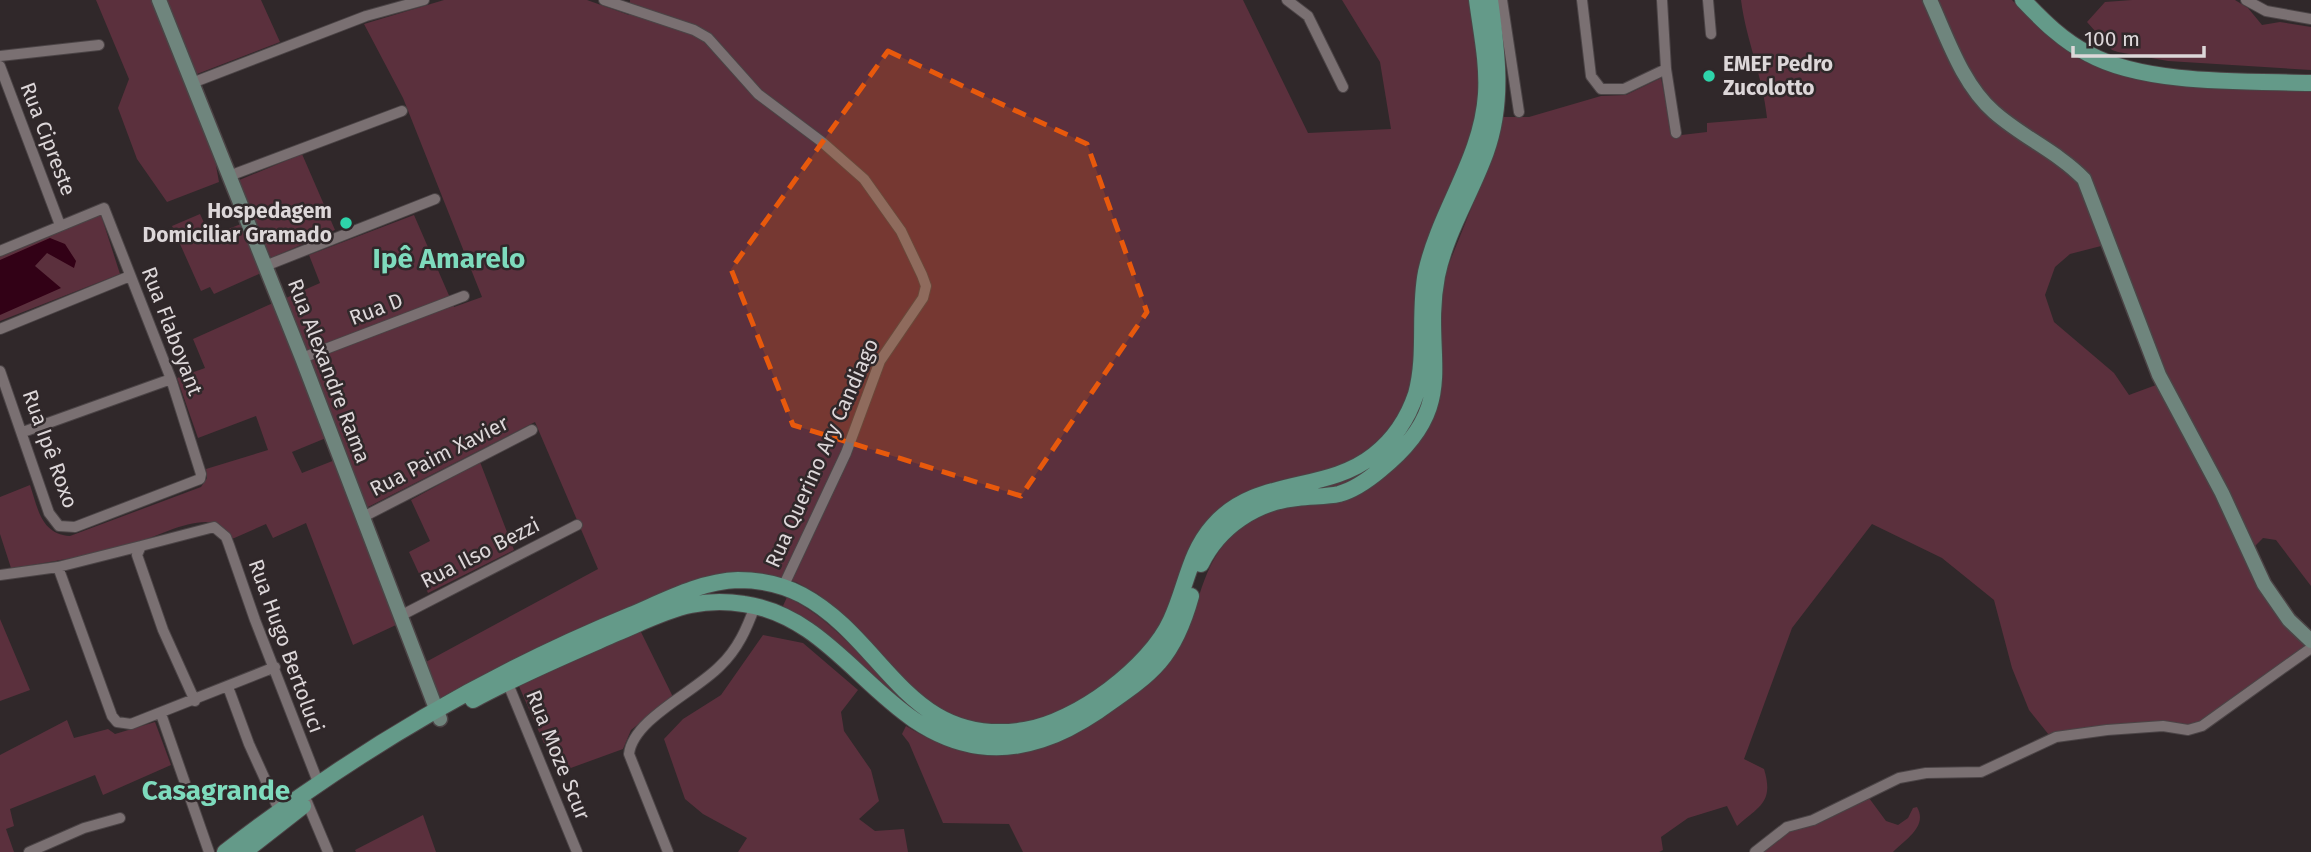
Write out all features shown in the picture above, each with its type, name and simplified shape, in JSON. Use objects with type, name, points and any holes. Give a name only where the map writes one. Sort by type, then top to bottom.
[{"type":"main road","points":[[225,852],[318,782],[588,633],[696,589],[738,580],[783,587],[817,605],[837,621],[913,701],[956,725],[978,731],[1026,730],[1054,722],[1082,707],[1140,664],[1153,651],[1171,622],[1193,557],[1215,523],[1239,504],[1261,492],[1324,480],[1347,472],[1387,444],[1409,411],[1419,377],[1422,306],[1428,264],[1480,130],[1486,93],[1477,0]]},
{"type":"main road","points":[[506,677],[689,605],[715,601],[773,611],[819,637],[914,721],[943,737],[972,745],[1008,747],[1053,737],[1082,721],[1149,674],[1171,650],[1184,622],[1203,561],[1229,527],[1249,513],[1277,500],[1330,496],[1358,485],[1396,456],[1426,414],[1435,382],[1434,310],[1437,275],[1448,241],[1486,152],[1497,108],[1499,85],[1490,0]]},
{"type":"main road","points":[[2023,0],[2075,46],[2117,65],[2164,75],[2311,83]]},
{"type":"main road","points":[[755,606],[762,583]]},
{"type":"main road","points":[[773,611],[783,595],[783,587]]},
{"type":"main road","points":[[245,852],[307,802],[438,715]]},
{"type":"street","name":"Rua Alexandre Rama","points":[[159,0],[302,358],[438,715]]},
{"type":"street","points":[[192,83],[366,16],[424,0]]},
{"type":"street","name":"Rua Querino Ary Candiago","points":[[604,0],[694,30],[708,38],[758,94],[822,142],[864,178],[901,231],[926,286],[923,298],[880,361],[846,453],[783,587]]},
{"type":"street","points":[[1287,0],[1308,16],[1343,87]]},
{"type":"street","points":[[1502,0],[1519,112]]},
{"type":"street","points":[[1582,0],[1591,76],[1596,84],[1608,90],[1624,89],[1666,69]]},
{"type":"street","points":[[1662,0],[1666,69],[1676,133]]},
{"type":"street","points":[[1707,0],[1711,34]]},
{"type":"street","points":[[1930,0],[1978,95],[2011,125],[2071,165],[2084,179],[2159,374],[2222,493],[2264,584],[2289,620],[2311,642]]},
{"type":"street","points":[[2246,0],[2266,11],[2311,19]]},
{"type":"street","points":[[0,56],[99,45]]},
{"type":"street","name":"Rua Cipreste","points":[[0,66],[60,225]]},
{"type":"street","points":[[229,176],[402,111]]},
{"type":"street","points":[[265,266],[435,199]]},
{"type":"street","name":"Rua Flaboyant","points":[[60,225],[99,208],[106,211],[171,379],[201,474],[197,481],[75,527]]},
{"type":"street","points":[[0,251],[60,225]]},
{"type":"street","points":[[0,329],[130,276]]},
{"type":"street","name":"Rua D","points":[[302,358],[464,296]]},
{"type":"street","name":"Rua Ipê Roxo","points":[[0,371],[52,520],[60,526],[75,527]]},
{"type":"street","points":[[23,432],[171,379]]},
{"type":"street","name":"Rua Paim Xavier","points":[[363,517],[532,430]]},
{"type":"street","name":"Rua Ilso Bezzi","points":[[402,615],[577,526]]},
{"type":"street","name":"Rua Hugo Bertoluci","points":[[139,551],[214,527],[226,537],[254,620],[275,667],[296,730],[318,782]]},
{"type":"street","points":[[0,575],[139,551],[163,630],[195,701]]},
{"type":"street","points":[[58,567],[112,716],[117,722],[131,724],[161,714],[275,667]]},
{"type":"street","points":[[668,852],[629,754],[631,743],[647,723],[698,688],[723,664],[741,640],[755,606]]},
{"type":"street","points":[[1755,852],[1787,827],[1814,820],[1899,778],[1926,773],[1981,772],[2056,737],[2163,726],[2195,729],[2311,648]]},
{"type":"street","name":"Rua Moze Scur","points":[[506,677],[577,852]]},
{"type":"street","points":[[228,687],[248,744],[279,810]]},
{"type":"street","points":[[161,714],[209,852]]},
{"type":"street","points":[[307,802],[328,852]]},
{"type":"street","points":[[29,852],[85,828],[120,818]]},
{"type":"highlighted area","points":[[888,51],[1087,144],[1147,312],[1021,496],[793,425],[731,269]]},
{"type":"shaded area","points":[[96,0],[152,0],[215,160],[219,182],[167,202],[137,159],[118,108],[129,79]]},
{"type":"shaded area","points":[[164,0],[261,0],[280,42],[194,73]]},
{"type":"shaded area","points":[[444,0],[587,0],[629,15],[630,0],[1243,0],[1308,133],[1391,129],[1380,62],[1342,0],[1472,0],[1480,72],[1480,106],[1408,397],[1387,430],[1366,451],[1343,464],[1269,483],[1243,494],[1217,512],[1198,536],[1165,615],[1143,650],[1124,669],[1091,693],[1043,718],[1004,725],[984,724],[945,713],[916,695],[818,594],[796,582],[737,574],[440,700],[424,663],[598,569],[535,422],[368,507],[363,505],[286,298],[320,283],[309,255],[414,215],[454,307],[482,297],[403,98],[364,24]]},
{"type":"shaded area","points":[[1481,0],[1484,0],[1492,66],[1491,116],[1483,149],[1446,233],[1435,267],[1430,297],[1429,375],[1425,398],[1416,421],[1400,444],[1373,468],[1353,480],[1333,487],[1273,498],[1234,516],[1207,546],[1171,639],[1150,666],[1119,692],[1084,715],[1045,733],[999,741],[959,737],[931,725],[904,708],[809,623],[783,606],[787,597],[817,615],[910,704],[937,722],[968,733],[1007,738],[1027,736],[1050,728],[1099,702],[1143,668],[1171,633],[1194,571],[1205,547],[1212,536],[1229,518],[1248,506],[1269,498],[1354,474],[1374,462],[1396,441],[1410,419],[1419,396],[1423,373],[1427,298],[1432,271],[1443,235],[1474,167],[1489,115],[1490,66]]},
{"type":"shaded area","points":[[1741,0],[1926,0],[1995,122],[2062,168],[2079,185],[2101,246],[2070,254],[2055,267],[2045,295],[2054,322],[2114,373],[2129,395],[2156,385],[2206,477],[2262,595],[2305,646],[2195,726],[2049,735],[2029,710],[2012,668],[1994,600],[1942,558],[1872,524],[1792,628],[1744,759],[1764,769],[1767,789],[1763,802],[1737,826],[1727,806],[1688,818],[1661,837],[1663,850],[1659,852],[1023,852],[1009,824],[943,823],[909,743],[902,734],[906,726],[936,742],[964,752],[990,755],[1014,754],[1039,748],[1089,723],[1150,681],[1166,666],[1186,634],[1207,573],[1224,545],[1236,532],[1254,519],[1272,511],[1335,500],[1343,496],[1416,441],[1440,286],[1487,169],[1502,117],[1529,117],[1601,96],[1626,95],[1661,78],[1673,136],[1707,132],[1707,123],[1767,118]]},
{"type":"shaded area","points":[[1936,0],[2012,0],[2045,33],[2072,54],[2105,70],[2132,77],[2193,86],[2311,91],[2311,586],[2276,540],[2263,538],[2252,549],[2165,377],[2093,182],[2073,161],[2016,123],[1993,102],[1965,61]]},
{"type":"shaded area","points":[[2235,0],[2248,8],[2262,25],[2280,22],[2311,27],[2311,70],[2168,61],[2112,50],[2087,22],[2105,2]]},
{"type":"shaded area","points":[[302,154],[335,230],[271,258],[237,181]]},
{"type":"shaded area","points":[[200,214],[210,236],[241,224],[261,273],[214,294],[210,287],[201,291],[172,226]]},
{"type":"shaded area","points":[[101,215],[120,274],[0,321],[0,254]]},
{"type":"shaded area","points":[[50,238],[65,244],[76,261],[74,268],[47,253],[35,266],[61,288],[0,315],[0,260]]},
{"type":"shaded area","points":[[273,303],[326,438],[292,452],[302,473],[335,460],[396,625],[353,645],[306,523],[273,538],[266,524],[232,539],[218,525],[197,523],[104,551],[11,568],[0,534],[0,497],[30,485],[42,519],[53,531],[70,536],[201,487],[207,478],[206,469],[268,450],[256,416],[198,438],[177,378],[205,368],[193,339]]},
{"type":"shaded area","points":[[480,462],[514,550],[428,593],[409,552],[430,541],[411,500]]},
{"type":"shaded area","points":[[0,619],[30,690],[0,701]]},
{"type":"shaded area","points":[[640,630],[673,697],[631,730],[623,749],[557,773],[518,684]]},
{"type":"shaded area","points":[[763,635],[803,643],[858,690],[841,712],[844,731],[871,770],[879,801],[859,819],[875,831],[904,829],[908,852],[738,852],[747,838],[703,814],[685,799],[664,739],[683,719],[721,695]]},
{"type":"shaded area","points":[[67,720],[74,738],[108,729],[115,734],[155,722],[171,765],[103,795],[95,775],[10,809],[14,826],[6,829],[14,852],[0,852],[0,755]]},
{"type":"shaded area","points":[[1869,798],[1886,821],[1898,825],[1917,807],[1920,814],[1918,826],[1893,852],[1762,852],[1786,831],[1824,821]]},
{"type":"shaded area","points":[[423,815],[436,852],[356,852],[355,850]]},
{"type":"place","name":"EMEF Pedro Zucolotto","points":[[1709,76]]},
{"type":"place","name":"Hospedagem Domiciliar Gramado","points":[[346,223]]},
{"type":"district","name":"Ipê Amarelo","points":[[449,258]]},
{"type":"district","name":"Casagrande","points":[[216,790]]}]
